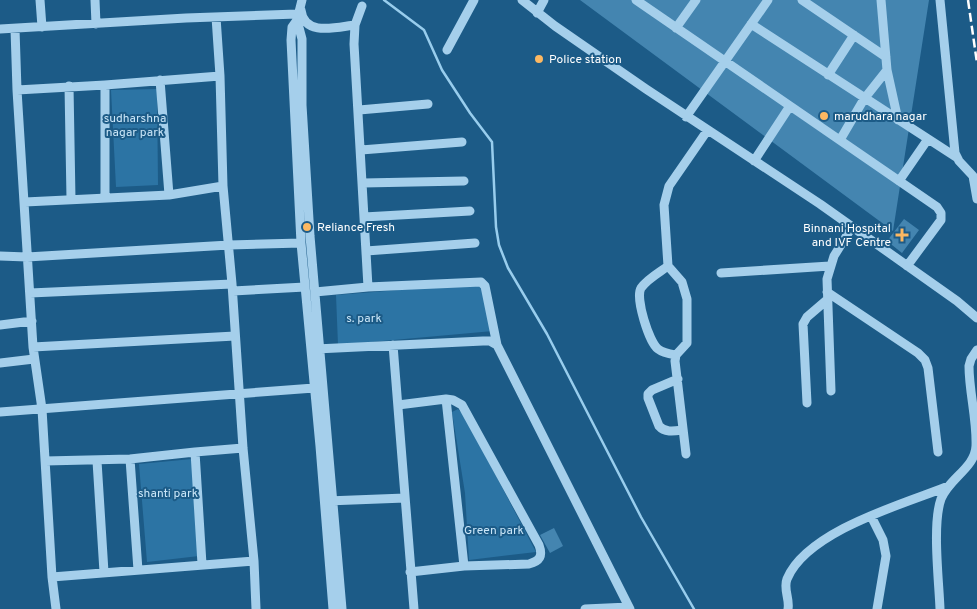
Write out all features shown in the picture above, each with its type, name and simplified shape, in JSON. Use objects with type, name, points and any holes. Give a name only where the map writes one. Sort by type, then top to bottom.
[{"type":"street","points":[[40,0],[42,27]]},
{"type":"street","points":[[95,0],[96,24]]},
{"type":"street","points":[[447,50],[474,0]]},
{"type":"street","points":[[522,0],[537,13],[686,117],[852,227],[961,304],[977,318]]},
{"type":"street","points":[[537,13],[544,0]]},
{"type":"street","points":[[636,0],[937,207],[941,213],[940,220],[907,266]]},
{"type":"street","points":[[676,28],[696,0]]},
{"type":"street","points":[[686,117],[768,0]]},
{"type":"street","points":[[802,0],[886,57]]},
{"type":"street","points":[[881,0],[887,70],[898,120]]},
{"type":"street","points":[[940,0],[956,157]]},
{"type":"street","points":[[362,6],[355,25],[354,44],[368,287]]},
{"type":"street","points":[[299,10],[302,18],[310,26],[326,29],[355,25]]},
{"type":"street","points":[[0,29],[216,17],[299,10]]},
{"type":"street","points":[[299,10],[292,28],[291,40],[301,243],[305,287],[315,349],[328,501],[333,609]]},
{"type":"street","points":[[299,10],[302,39],[302,105],[315,292],[314,388],[342,609]]},
{"type":"street","points":[[216,17],[220,76],[223,186],[243,448],[254,561],[256,609]]},
{"type":"street","points":[[751,24],[956,157],[973,176],[977,199]]},
{"type":"street","points":[[15,29],[33,347],[42,409],[52,577],[56,609]]},
{"type":"street","points":[[828,75],[854,35]]},
{"type":"street","points":[[840,140],[864,99],[887,70]]},
{"type":"street","points":[[17,90],[220,76]]},
{"type":"street","points":[[160,80],[169,195]]},
{"type":"street","points":[[105,85],[105,197]]},
{"type":"street","points":[[69,86],[72,199]]},
{"type":"street","points":[[359,110],[428,104]]},
{"type":"street","points":[[754,161],[790,106]]},
{"type":"street","points":[[686,454],[676,356],[687,343],[687,299],[682,282],[668,266],[664,205],[665,195],[669,186],[707,131]]},
{"type":"street","points":[[899,181],[928,139]]},
{"type":"street","points":[[361,150],[462,142]]},
{"type":"street","points":[[362,183],[464,181]]},
{"type":"street","points":[[25,202],[169,195],[223,186]]},
{"type":"street","points":[[364,217],[470,210]]},
{"type":"street","points":[[831,391],[828,279],[834,256],[852,227]]},
{"type":"street","points":[[0,256],[27,257],[229,245],[301,243]]},
{"type":"street","points":[[366,251],[475,243]]},
{"type":"street","points":[[668,266],[641,287],[638,297],[652,342],[660,351],[676,356]]},
{"type":"street","points":[[721,273],[830,266]]},
{"type":"street","points":[[315,292],[368,287],[481,282],[485,286],[497,345],[629,608],[585,609]]},
{"type":"street","points":[[30,293],[305,287]]},
{"type":"street","points":[[807,403],[803,324],[807,317],[828,296]]},
{"type":"street","points":[[828,296],[918,353],[925,360],[928,368],[938,452]]},
{"type":"street","points":[[0,324],[32,321]]},
{"type":"street","points":[[33,347],[235,336]]},
{"type":"street","points":[[315,349],[484,341],[490,341],[497,345]]},
{"type":"street","points":[[393,345],[414,609]]},
{"type":"street","points":[[940,609],[939,511],[942,498],[948,486],[972,460],[976,446],[969,366],[970,360],[977,350]]},
{"type":"street","points":[[0,363],[34,359]]},
{"type":"street","points":[[678,379],[652,390],[648,394],[648,398],[662,430],[683,430]]},
{"type":"street","points":[[0,412],[314,388]]},
{"type":"street","points":[[398,405],[446,399],[462,405],[542,553],[536,562],[529,564],[464,566],[410,572]]},
{"type":"street","points":[[446,399],[464,566]]},
{"type":"street","points":[[44,462],[130,460],[243,448]]},
{"type":"street","points":[[195,452],[202,564]]},
{"type":"street","points":[[130,460],[138,570]]},
{"type":"street","points":[[97,461],[104,572]]},
{"type":"street","points":[[788,609],[789,602],[786,582],[797,564],[827,537],[871,516],[948,486]]},
{"type":"street","points":[[328,501],[405,498]]},
{"type":"street","points":[[871,516],[883,540],[886,556],[877,609]]},
{"type":"street","points":[[52,577],[254,561]]},
{"type":"green space","name":"sudharshna nagar park","points":[[157,89],[158,185],[116,187],[111,90]]},
{"type":"green space","name":"s. park","points":[[488,283],[493,331],[338,345],[336,295]]},
{"type":"green space","name":"Green park","points":[[458,409],[464,415],[536,552],[469,560],[465,493],[452,412]]},
{"type":"green space","name":"shanti park","points":[[192,459],[199,556],[147,562],[139,464]]},
{"type":"building","name":"marudhara nagar","points":[[580,0],[929,0],[893,231]]},
{"type":"building","points":[[904,219],[919,230],[902,253],[887,241]]},
{"type":"building","points":[[554,528],[563,546],[550,553],[540,535]]},
{"type":"waterway","points":[[384,0],[424,30],[442,70],[470,113],[492,142],[496,227],[499,245],[508,268],[547,334],[641,517],[694,609]]},
{"type":"railway","points":[[968,0],[977,63]]},
{"type":"place","name":"Police station","points":[[539,59]]},
{"type":"place","name":"marudhara nagar","points":[[824,116]]},
{"type":"place","name":"Reliance Fresh","points":[[307,227]]},
{"type":"place","name":"Binnani Hospital and IVF Centre","points":[[902,235]]}]
